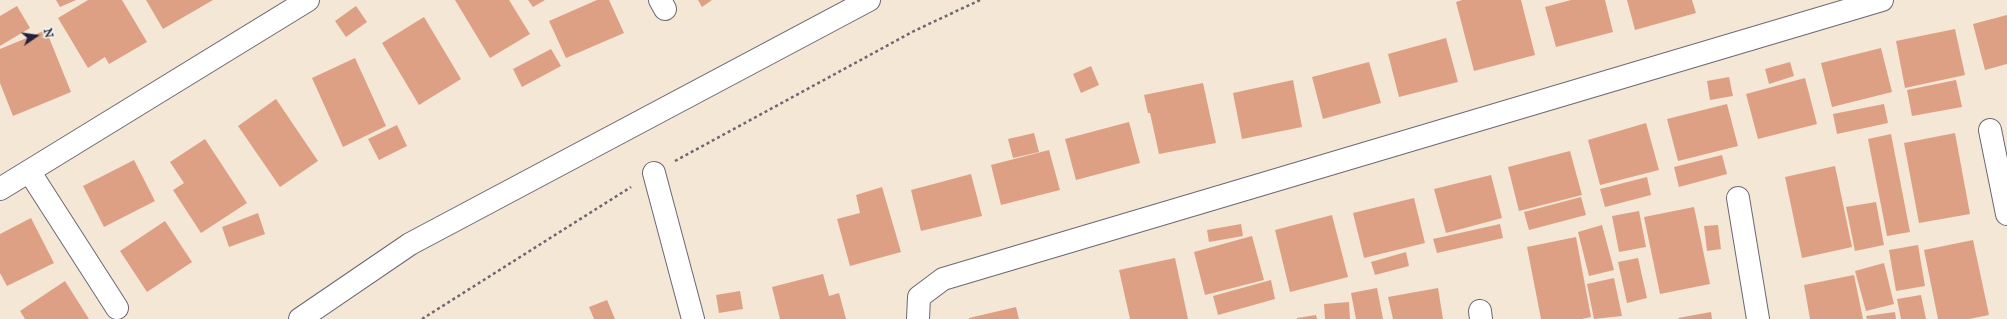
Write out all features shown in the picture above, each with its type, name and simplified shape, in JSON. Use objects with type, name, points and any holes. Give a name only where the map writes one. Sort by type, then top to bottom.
[{"type":"street","points":[[0,189],[308,0]]},
{"type":"street","points":[[300,319],[410,244],[869,0]]},
{"type":"street","points":[[918,319],[919,297],[943,279],[1882,0]]},
{"type":"street","points":[[1990,130],[2007,214]]},
{"type":"street","points":[[28,172],[117,308]]},
{"type":"street","points":[[654,173],[693,319]]},
{"type":"street","points":[[1738,198],[1758,319]]},
{"type":"path","points":[[422,319],[654,173],[914,31],[980,0]]},
{"type":"building","points":[[56,0],[76,0],[60,7]]},
{"type":"building","points":[[88,0],[122,0],[147,42],[109,64],[105,57],[88,68],[58,18]]},
{"type":"building","points":[[146,0],[213,0],[163,29]]},
{"type":"building","points":[[455,0],[509,0],[530,34],[490,58]]},
{"type":"building","points":[[528,0],[545,0],[533,7]]},
{"type":"building","points":[[597,0],[609,0],[624,33],[566,58],[549,21]]},
{"type":"building","points":[[698,0],[712,0],[702,7]]},
{"type":"building","points":[[1462,0],[1521,0],[1535,55],[1474,71],[1456,2]]},
{"type":"building","points":[[1571,0],[1605,0],[1613,32],[1556,47],[1545,7]]},
{"type":"building","points":[[1627,0],[1692,0],[1696,13],[1635,30]]},
{"type":"building","points":[[17,6],[30,28],[0,46],[0,16]]},
{"type":"building","points":[[356,6],[367,22],[346,37],[335,21]]},
{"type":"building","points":[[2007,15],[2007,64],[1985,70],[1973,24]]},
{"type":"building","points":[[424,17],[461,79],[419,105],[382,43]]},
{"type":"building","points":[[1955,29],[1965,75],[1905,88],[1896,41]]},
{"type":"building","points":[[46,30],[71,92],[13,116],[0,83],[0,49]]},
{"type":"building","points":[[1446,38],[1458,82],[1399,97],[1388,54]]},
{"type":"building","points":[[1881,48],[1892,92],[1832,107],[1821,63]]},
{"type":"building","points":[[551,49],[561,66],[522,87],[513,69]]},
{"type":"building","points":[[355,58],[386,126],[343,147],[312,78]]},
{"type":"building","points":[[1369,62],[1381,103],[1323,119],[1312,77]]},
{"type":"building","points":[[1790,62],[1794,76],[1769,84],[1765,69]]},
{"type":"building","points":[[1091,66],[1099,85],[1081,93],[1073,74]]},
{"type":"building","points":[[1729,77],[1733,96],[1710,100],[1707,81]]},
{"type":"building","points":[[1805,78],[1817,124],[1758,139],[1746,94]]},
{"type":"building","points":[[1293,80],[1302,127],[1242,139],[1233,93]]},
{"type":"building","points":[[1956,80],[1962,107],[1912,116],[1907,90]]},
{"type":"building","points":[[1203,83],[1216,143],[1159,154],[1150,113],[1148,113],[1144,95]]},
{"type":"building","points":[[276,99],[318,161],[280,187],[238,126]]},
{"type":"building","points":[[1727,104],[1738,146],[1678,161],[1667,119]]},
{"type":"building","points":[[1884,104],[1888,123],[1837,134],[1833,114]]},
{"type":"building","points":[[1129,122],[1140,163],[1076,180],[1065,139]]},
{"type":"building","points":[[1646,123],[1659,170],[1600,185],[1588,140]]},
{"type":"building","points":[[397,125],[407,146],[379,160],[368,139]]},
{"type":"building","points":[[1034,133],[1039,152],[1013,158],[1008,139]]},
{"type":"building","points":[[1955,133],[1970,214],[1919,223],[1904,143]]},
{"type":"building","points":[[1891,134],[1910,232],[1887,236],[1868,139]]},
{"type":"building","points":[[205,139],[247,203],[201,233],[173,190],[184,183],[170,162]]},
{"type":"building","points":[[1049,150],[1060,190],[1001,205],[991,165]]},
{"type":"building","points":[[1570,151],[1582,195],[1519,211],[1508,167]]},
{"type":"building","points":[[1722,155],[1727,174],[1679,187],[1674,167]]},
{"type":"building","points":[[134,160],[155,201],[104,227],[83,186]]},
{"type":"building","points":[[1835,166],[1852,247],[1802,258],[1785,177]]},
{"type":"building","points":[[971,174],[982,216],[921,231],[911,190]]},
{"type":"building","points":[[1491,175],[1502,218],[1446,233],[1434,189]]},
{"type":"building","points":[[1647,177],[1651,195],[1605,207],[1600,189]]},
{"type":"building","points":[[882,187],[901,252],[850,266],[837,219],[860,213],[856,195]]},
{"type":"building","points":[[1581,197],[1586,215],[1529,230],[1524,212]]},
{"type":"building","points":[[1414,198],[1425,243],[1364,258],[1353,213]]},
{"type":"building","points":[[1876,202],[1884,245],[1855,251],[1846,207]]},
{"type":"building","points":[[1694,207],[1710,284],[1660,294],[1644,217]]},
{"type":"building","points":[[1639,211],[1646,247],[1619,252],[1612,216]]},
{"type":"building","points":[[258,213],[265,234],[229,247],[222,227]]},
{"type":"building","points":[[1332,215],[1348,277],[1290,292],[1275,230]]},
{"type":"building","points":[[31,218],[54,263],[7,286],[0,273],[0,234]]},
{"type":"building","points":[[165,221],[192,262],[147,292],[120,251]]},
{"type":"building","points":[[1241,224],[1243,236],[1209,242],[1207,230]]},
{"type":"building","points":[[1500,224],[1503,238],[1437,253],[1433,239]]},
{"type":"building","points":[[1602,225],[1614,270],[1589,276],[1578,232]]},
{"type":"building","points":[[1718,225],[1721,249],[1707,251],[1704,226]]},
{"type":"building","points":[[1252,236],[1264,280],[1205,295],[1194,252]]},
{"type":"building","points":[[1576,237],[1591,317],[1582,319],[1541,319],[1527,247]]},
{"type":"building","points":[[1973,240],[1989,315],[1969,319],[1938,319],[1924,250]]},
{"type":"building","points":[[1918,245],[1925,286],[1896,291],[1889,250]]},
{"type":"building","points":[[1406,252],[1409,266],[1375,275],[1371,262]]},
{"type":"building","points":[[1175,258],[1188,319],[1130,319],[1119,270]]},
{"type":"building","points":[[1638,258],[1647,298],[1627,303],[1618,262]]},
{"type":"building","points":[[1884,263],[1894,304],[1866,311],[1855,271]]},
{"type":"building","points":[[823,274],[829,296],[839,293],[846,319],[780,319],[772,287]]},
{"type":"building","points":[[1854,275],[1863,319],[1810,319],[1804,285]]},
{"type":"building","points":[[1614,278],[1622,316],[1594,319],[1587,284]]},
{"type":"building","points":[[1271,280],[1275,299],[1218,315],[1213,296]]},
{"type":"building","points":[[65,281],[89,319],[25,319],[20,311]]},
{"type":"building","points":[[1377,288],[1383,319],[1356,319],[1351,293]]},
{"type":"building","points":[[1438,288],[1443,319],[1393,319],[1388,297]]},
{"type":"building","points":[[740,291],[743,309],[719,313],[716,295]]},
{"type":"building","points":[[1921,295],[1926,319],[1901,319],[1897,299]]},
{"type":"building","points":[[607,300],[615,319],[594,319],[589,307]]},
{"type":"building","points":[[1349,302],[1350,319],[1325,319],[1324,304]]},
{"type":"building","points":[[1016,307],[1019,319],[969,319],[969,318]]},
{"type":"building","points":[[1711,312],[1712,319],[1678,318]]},
{"type":"building","points":[[1895,312],[1896,319],[1867,319],[1866,316]]},
{"type":"building","points":[[1316,315],[1317,319],[1297,319],[1297,318]]}]
